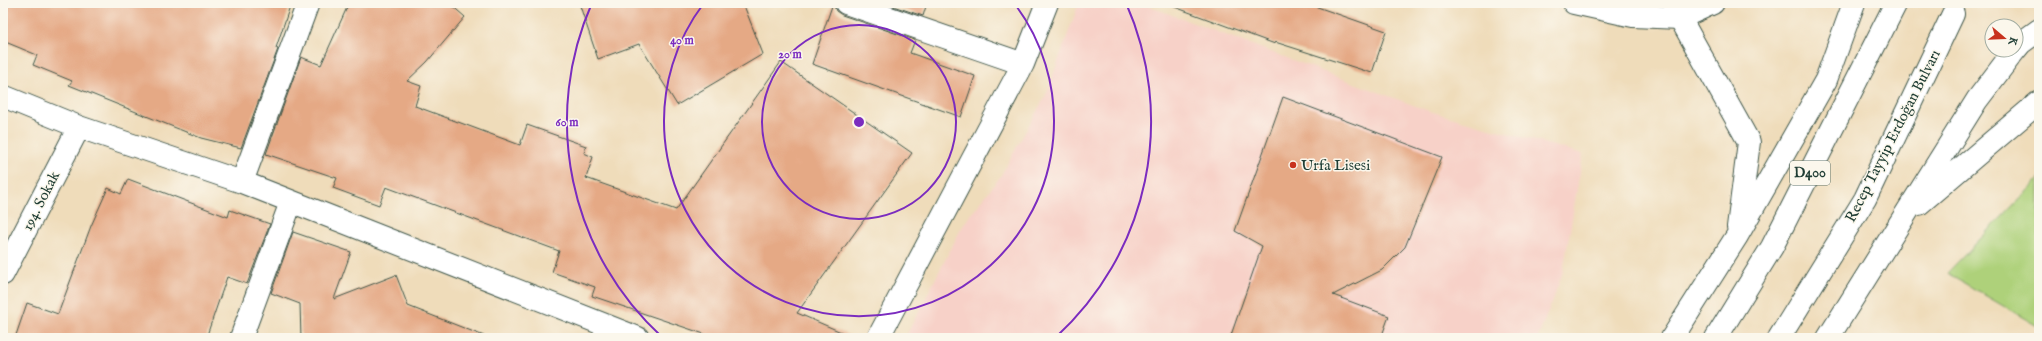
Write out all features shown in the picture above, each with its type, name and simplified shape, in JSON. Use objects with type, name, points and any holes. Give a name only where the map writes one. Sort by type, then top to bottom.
[{"type":"main road","points":[[242,182],[308,3]]},
{"type":"main road","points":[[846,3],[1023,64]]},
{"type":"main road","points":[[878,338],[1023,64],[1047,3]]},
{"type":"main road","points":[[1574,3],[1633,16],[1680,18],[1713,3]]},
{"type":"main road","points":[[1672,338],[1737,236],[1826,80],[1854,3]]},
{"type":"main road","name":"D400","points":[[1716,338],[1772,247],[1896,3]]},
{"type":"main road","name":"Recep Tayyip Erdoğan Bulvarı","points":[[1779,338],[1865,199],[1953,14]]},
{"type":"main road","points":[[1680,18],[1748,142],[1737,236]]},
{"type":"main road","points":[[2024,41],[2039,30]]},
{"type":"main road","points":[[1828,338],[1976,100],[2010,58]]},
{"type":"main road","points":[[3,96],[79,127],[242,182],[638,338]]},
{"type":"main road","points":[[1904,216],[2039,102]]},
{"type":"main road","name":"194. Sokak","points":[[3,274],[79,127]]},
{"type":"main road","points":[[241,338],[291,202]]},
{"type":"shaded area","name":"Urfa Lisesi","points":[[1079,3],[1140,3],[1429,111],[1583,154],[1563,272],[1538,338],[905,338],[963,225],[1000,177],[1046,95]]},
{"type":"green space","points":[[2039,179],[2039,327],[1947,273]]},
{"type":"building","points":[[3,3],[291,3],[276,48],[278,49],[241,148],[201,138],[69,85],[72,81],[33,65],[37,55],[3,41]]},
{"type":"building","points":[[349,3],[449,3],[465,17],[427,62],[407,81],[421,86],[415,106],[520,145],[527,125],[586,146],[584,153],[593,157],[586,178],[676,210],[781,62],[912,153],[797,313],[855,338],[716,338],[592,296],[595,287],[552,272],[559,251],[386,187],[379,205],[333,188],[337,178],[266,154],[301,57],[321,65]]},
{"type":"building","points":[[579,3],[743,3],[763,54],[677,105],[639,44],[598,59]]},
{"type":"building","points":[[833,3],[836,11],[842,15],[915,40],[910,53],[975,76],[961,117],[812,64]]},
{"type":"building","points":[[884,3],[927,3],[923,16]]},
{"type":"building","points":[[1172,3],[1306,3],[1386,31],[1372,73],[1275,42],[1275,44],[1172,6]]},
{"type":"building","points":[[1283,97],[1442,157],[1405,247],[1382,270],[1333,295],[1389,316],[1381,338],[1230,338],[1262,246],[1235,231]]},
{"type":"building","points":[[128,179],[228,217],[230,210],[270,224],[247,284],[227,277],[206,338],[15,338],[27,303],[58,314],[91,226],[108,188],[121,194]]},
{"type":"building","points":[[293,232],[351,252],[334,299],[396,275],[408,306],[484,336],[484,338],[301,338],[300,304],[271,293]]},
{"type":"place","name":"Urfa Lisesi","points":[[1293,165]]}]
